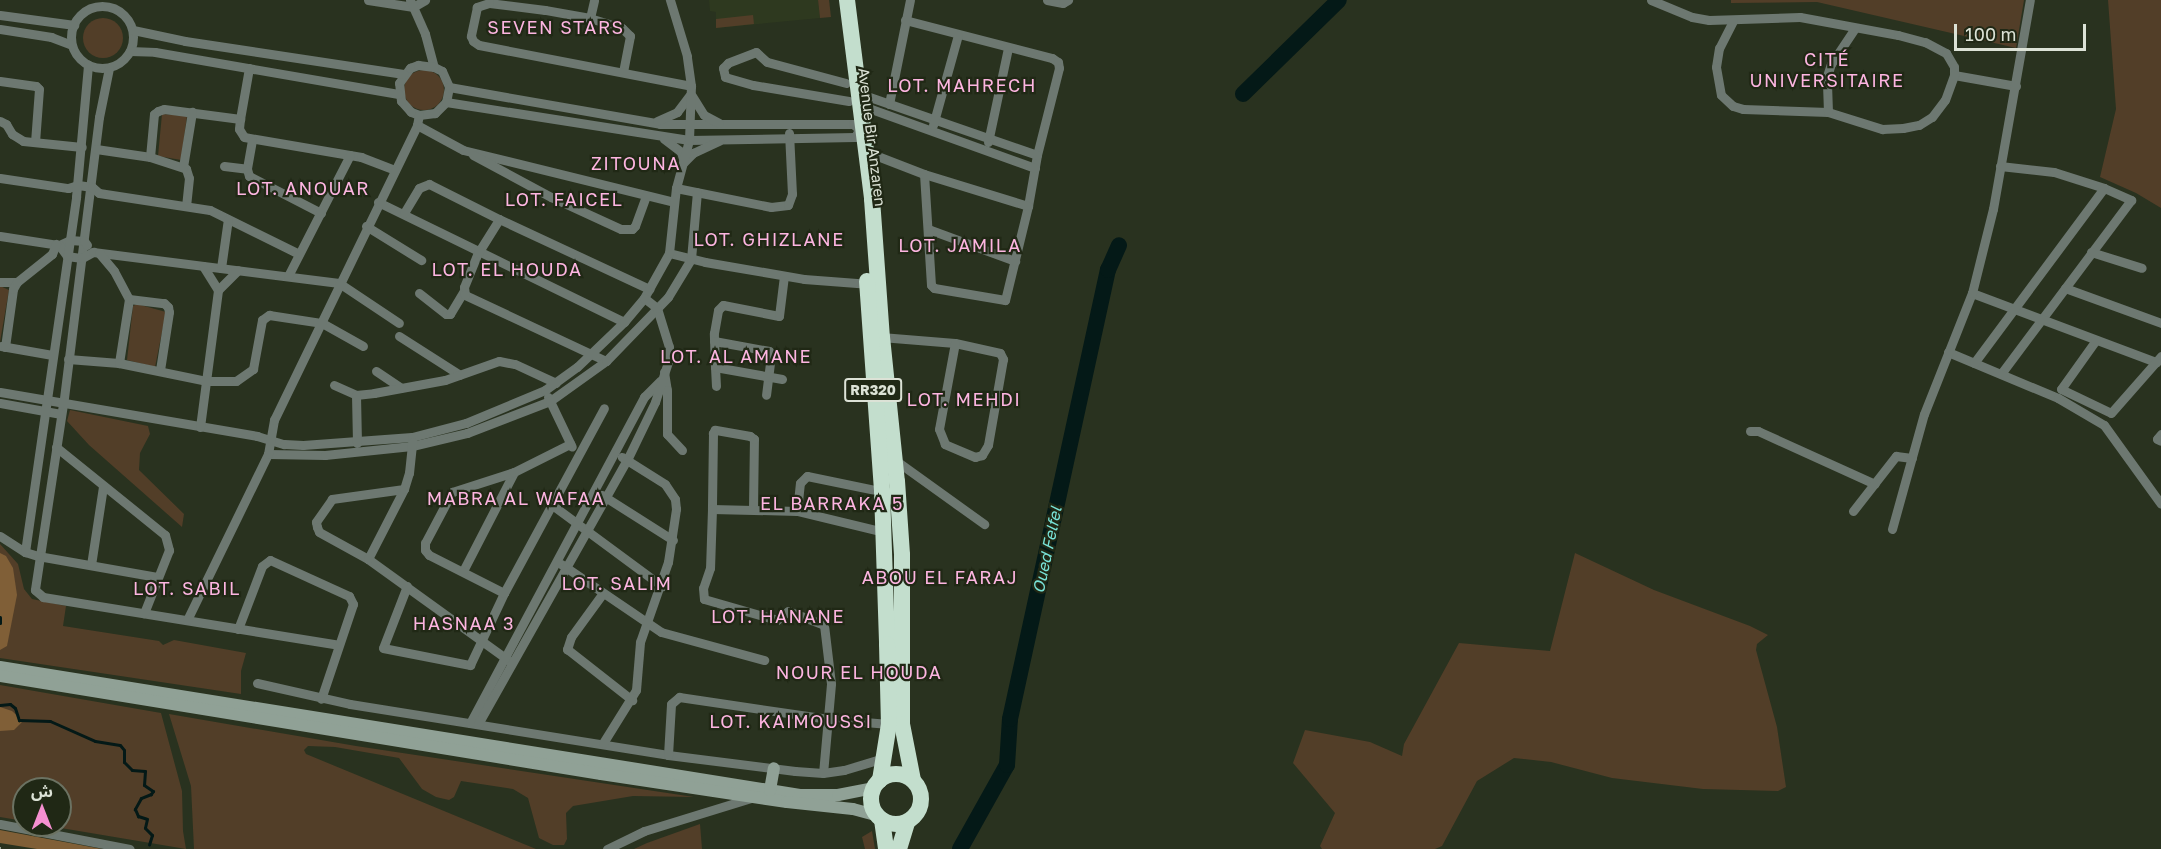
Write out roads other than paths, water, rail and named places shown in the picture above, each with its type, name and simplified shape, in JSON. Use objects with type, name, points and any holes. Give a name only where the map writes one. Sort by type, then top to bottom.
[{"type":"highway","name":"Avenue Bir Anzaren","points":[[838,0],[859,129],[862,193],[873,285]]},
{"type":"highway","name":"Avenue Bir Anzaren","points":[[847,0],[853,95]]},
{"type":"highway","name":"Avenue Bir Anzaren","points":[[859,129],[867,152],[876,336],[890,493],[901,532],[902,724],[913,780]]},
{"type":"highway","name":"Avenue Bir Anzaren","points":[[876,336],[895,460],[884,532],[889,724],[885,757],[877,784]]},
{"type":"highway","points":[[877,784],[894,774],[913,780]]},
{"type":"highway","name":"RR320","points":[[899,849],[907,823],[916,816],[922,800],[920,789],[913,780]]},
{"type":"highway","name":"RR320","points":[[877,784],[871,799],[879,817],[886,849]]},
{"type":"highway","points":[[879,817],[896,825],[907,823]]},
{"type":"main road","points":[[0,667],[770,790],[826,796],[877,784]]},
{"type":"main road","points":[[0,676],[754,798],[853,809],[879,817]]},
{"type":"main road","points":[[770,790],[774,768]]},
{"type":"street","points":[[368,0],[411,3],[425,0]]},
{"type":"street","points":[[545,10],[546,0]]},
{"type":"street","points":[[590,18],[594,0]]},
{"type":"street","points":[[0,403],[63,404],[303,445],[412,442],[477,419],[545,390],[593,353],[624,322],[644,298],[669,253],[676,188],[689,140],[691,90],[687,57],[670,0]]},
{"type":"street","points":[[889,104],[910,0]]},
{"type":"street","points":[[1047,0],[1063,3],[1068,0]]},
{"type":"street","points":[[1651,0],[1692,16],[1733,21],[1775,16],[1800,17],[1925,42],[1946,53],[1954,67],[1954,75],[1940,107],[1932,117],[1919,125],[1882,129],[1828,112],[1743,109],[1727,102],[1721,95],[1716,56],[1733,21]]},
{"type":"street","points":[[1892,529],[1924,414],[1972,293],[1993,209],[2030,0]]},
{"type":"street","points":[[100,3],[113,4],[129,21],[133,30],[130,51],[125,59],[109,68],[88,65],[81,60],[72,45],[74,25],[82,14],[100,3]]},
{"type":"street","points":[[411,3],[425,34],[434,67]]},
{"type":"street","points":[[623,72],[630,36],[627,31],[590,18],[545,10],[482,4],[477,7],[471,36],[473,41],[479,45],[623,72],[691,90],[704,115],[726,125]]},
{"type":"street","points":[[0,15],[74,25]]},
{"type":"street","points":[[905,20],[1052,58],[1058,62],[1059,68],[1005,300],[934,288],[929,282],[924,174]]},
{"type":"street","points":[[1828,112],[1827,76],[1831,64],[1855,28]]},
{"type":"street","points":[[0,29],[51,38],[72,45]]},
{"type":"street","points":[[133,30],[185,41],[404,74]]},
{"type":"street","points":[[933,125],[958,35]]},
{"type":"street","points":[[986,149],[1008,48]]},
{"type":"street","points":[[130,51],[155,52],[398,94]]},
{"type":"street","points":[[1035,168],[986,149],[933,125],[889,104],[853,95],[753,85],[726,77],[723,68],[728,63],[756,52],[767,62],[853,95],[933,125],[1037,155]]},
{"type":"street","points":[[25,552],[76,197],[73,187],[82,147],[88,65]]},
{"type":"street","points":[[187,620],[268,454],[274,420],[418,120],[435,113],[446,102],[449,87],[441,71],[434,67],[417,65],[404,74],[399,83],[398,94],[405,108],[418,120],[463,150],[551,197],[621,229],[632,229],[646,196]]},
{"type":"street","points":[[109,68],[96,149],[94,193],[84,242],[63,404],[34,587],[40,596],[338,645]]},
{"type":"street","points":[[249,68],[240,119],[241,133],[252,140],[371,159],[395,170]]},
{"type":"street","points":[[1954,75],[2016,86]]},
{"type":"street","points":[[0,81],[39,89],[35,142]]},
{"type":"street","points":[[449,87],[652,123],[859,129]]},
{"type":"street","points":[[652,123],[677,112],[691,90]]},
{"type":"street","points":[[446,102],[689,140],[790,138],[859,129]]},
{"type":"street","points":[[150,157],[154,114],[164,109],[240,119]]},
{"type":"street","points":[[183,167],[192,112]]},
{"type":"street","points":[[0,122],[6,124],[16,138],[82,147]]},
{"type":"street","points":[[676,188],[771,207],[788,205],[792,194],[788,126]]},
{"type":"street","points":[[660,136],[681,152],[684,162]]},
{"type":"street","points":[[684,162],[693,153],[724,139]]},
{"type":"street","points":[[252,140],[247,169],[249,176],[321,213]]},
{"type":"street","points":[[96,149],[150,157],[183,167],[189,172],[186,206]]},
{"type":"street","points":[[463,150],[534,165],[674,202]]},
{"type":"street","points":[[867,152],[924,174],[1028,206]]},
{"type":"street","points":[[288,276],[350,155]]},
{"type":"street","points":[[224,166],[247,169]]},
{"type":"street","points":[[2000,166],[2054,172],[2104,188],[2131,200],[2001,374]]},
{"type":"street","points":[[0,178],[73,187],[94,193],[210,210],[299,254]]},
{"type":"street","points":[[404,213],[420,188],[429,184],[649,289]]},
{"type":"street","points":[[1974,363],[2104,188]]},
{"type":"street","points":[[268,454],[325,455],[467,433],[550,401],[606,361],[668,297],[690,259],[697,192]]},
{"type":"street","points":[[76,197],[94,193]]},
{"type":"street","points":[[378,202],[404,213],[478,253],[624,322]]},
{"type":"street","points":[[221,268],[228,219]]},
{"type":"street","points":[[419,293],[446,314],[450,314],[464,291],[478,253],[499,219]]},
{"type":"street","points":[[366,226],[421,260]]},
{"type":"street","points":[[928,229],[1015,261]]},
{"type":"street","points":[[0,236],[58,244],[70,240],[84,242],[114,271],[129,299],[119,363]]},
{"type":"street","points":[[58,244],[67,256],[82,258],[96,252],[339,283],[399,323]]},
{"type":"street","points":[[52,355],[3,346],[11,294],[17,282],[52,254],[58,244]]},
{"type":"street","points":[[2091,252],[2142,268]]},
{"type":"street","points":[[669,253],[784,276],[873,285]]},
{"type":"street","points":[[203,266],[219,291]]},
{"type":"street","points":[[200,427],[219,291],[238,270]]},
{"type":"street","points":[[716,386],[714,341],[718,310],[723,305],[778,316],[784,276]]},
{"type":"street","points":[[0,282],[17,282]]},
{"type":"street","points":[[2065,288],[2161,321]]},
{"type":"street","points":[[464,291],[468,297],[606,361]]},
{"type":"street","points":[[1972,293],[2096,340],[2158,359],[2111,413],[2061,390],[2096,340]]},
{"type":"street","points":[[474,723],[513,663],[546,605],[627,460],[655,402],[669,359],[669,347],[657,308],[644,298]]},
{"type":"street","points":[[129,299],[164,303],[168,307],[159,370]]},
{"type":"street","points":[[68,359],[119,363],[207,381],[236,381],[254,369],[262,320],[269,315],[321,323],[363,346]]},
{"type":"street","points":[[399,336],[460,375]]},
{"type":"street","points":[[876,336],[955,343],[996,351],[1003,359],[988,445],[982,455],[975,457],[945,444],[940,438],[939,429],[955,343]]},
{"type":"street","points":[[714,341],[769,351],[766,396]]},
{"type":"street","points":[[1948,352],[2058,398],[2104,425],[2161,504]]},
{"type":"street","points":[[334,385],[356,395],[460,375],[499,361],[508,362],[556,383]]},
{"type":"street","points":[[714,367],[782,378]]},
{"type":"street","points":[[376,371],[401,388]]},
{"type":"street","points":[[662,377],[667,390],[667,434],[682,450]]},
{"type":"street","points":[[474,723],[504,657],[644,397],[662,377]]},
{"type":"street","points":[[545,390],[570,444],[579,456]]},
{"type":"street","points":[[0,392],[46,405],[61,414]]},
{"type":"street","points":[[356,395],[357,443]]},
{"type":"street","points":[[406,586],[383,648],[466,666],[473,661],[504,593],[604,408]]},
{"type":"street","points":[[753,508],[754,439],[750,436],[718,429],[713,433],[710,568],[703,588],[704,599],[777,620],[788,612],[824,625],[831,684],[823,773]]},
{"type":"street","points":[[1750,431],[1758,431],[1875,483]]},
{"type":"street","points":[[2161,434],[2157,439],[2161,441]]},
{"type":"street","points":[[368,559],[404,489],[412,442]]},
{"type":"street","points":[[504,593],[429,555],[425,550],[425,543],[446,500],[460,488],[514,472],[570,444]]},
{"type":"street","points":[[56,447],[165,535],[169,550],[144,613]]},
{"type":"street","points":[[603,743],[636,690],[638,656],[645,624],[662,586],[673,540],[676,509],[671,491],[665,484],[615,453]]},
{"type":"street","points":[[1853,511],[1896,456],[1912,458]]},
{"type":"street","points":[[895,460],[984,524]]},
{"type":"street","points":[[463,571],[514,472]]},
{"type":"street","points":[[797,511],[800,483],[807,476],[890,493]]},
{"type":"street","points":[[91,565],[103,487]]},
{"type":"street","points":[[404,489],[332,499],[316,522],[319,532],[368,559],[513,663]]},
{"type":"street","points":[[594,491],[673,540]]},
{"type":"street","points":[[552,505],[662,586]]},
{"type":"street","points":[[712,508],[797,511],[884,532],[901,532]]},
{"type":"street","points":[[0,536],[25,552],[38,556],[157,577]]},
{"type":"street","points":[[238,629],[262,566],[270,560],[352,599],[353,604],[321,699]]},
{"type":"street","points":[[557,561],[645,624],[661,632],[764,660]]},
{"type":"street","points":[[603,593],[571,637],[567,649],[632,699]]},
{"type":"street","points":[[537,599],[546,605]]},
{"type":"street","points":[[257,683],[321,699],[668,755],[774,768],[823,773],[855,768],[885,757]]},
{"type":"street","points":[[668,755],[671,704],[679,698],[828,719],[889,724]]},
{"type":"street","points":[[607,849],[644,831],[754,798]]},
{"type":"street","points":[[0,824],[130,849]]},
{"type":"waterway","name":"Oued Felfel","points":[[1243,94],[1339,0]]},
{"type":"waterway","name":"Oued Felfel","points":[[960,849],[1007,765],[1010,719],[1108,270],[1119,245]]},
{"type":"waterway","points":[[0,617],[0,623]]},
{"type":"waterway","points":[[0,705],[10,704],[15,708],[19,720],[50,721],[95,741],[120,745],[124,750],[124,762],[132,770],[145,771],[144,785],[153,791],[141,798],[135,809],[138,816],[147,819],[145,828],[152,835],[149,845]]},
{"type":"district","name":"SEVEN STARS","points":[[556,27]]},
{"type":"district","name":"CITÉ UNIVERSITAIRE","points":[[1827,70]]},
{"type":"district","name":"LOT. MAHRECH","points":[[962,85]]},
{"type":"district","name":"ZITOUNA","points":[[636,163]]},
{"type":"district","name":"LOT. ANOUAR","points":[[303,188]]},
{"type":"district","name":"LOT. FAICEL","points":[[564,199]]},
{"type":"district","name":"LOT. GHIZLANE","points":[[769,239]]},
{"type":"district","name":"LOT. JAMILA","points":[[960,245]]},
{"type":"district","name":"LOT. EL HOUDA","points":[[507,269]]},
{"type":"district","name":"LOT. AL AMANE","points":[[736,356]]},
{"type":"district","name":"LOT. MEHDI","points":[[964,399]]},
{"type":"district","name":"MABRA AL WAFAA","points":[[516,498]]},
{"type":"district","name":"EL BARRAKA 5","points":[[832,503]]},
{"type":"district","name":"ABOU EL FARAJ","points":[[940,577]]},
{"type":"district","name":"LOT. SALIM","points":[[617,583]]},
{"type":"district","name":"LOT. SABIL","points":[[187,588]]},
{"type":"district","name":"LOT. HANANE","points":[[778,616]]},
{"type":"district","name":"HASNAA 3","points":[[464,623]]},
{"type":"district","name":"NOUR EL HOUDA","points":[[859,672]]},
{"type":"district","name":"LOT. KAIMOUSSI","points":[[791,721]]}]
